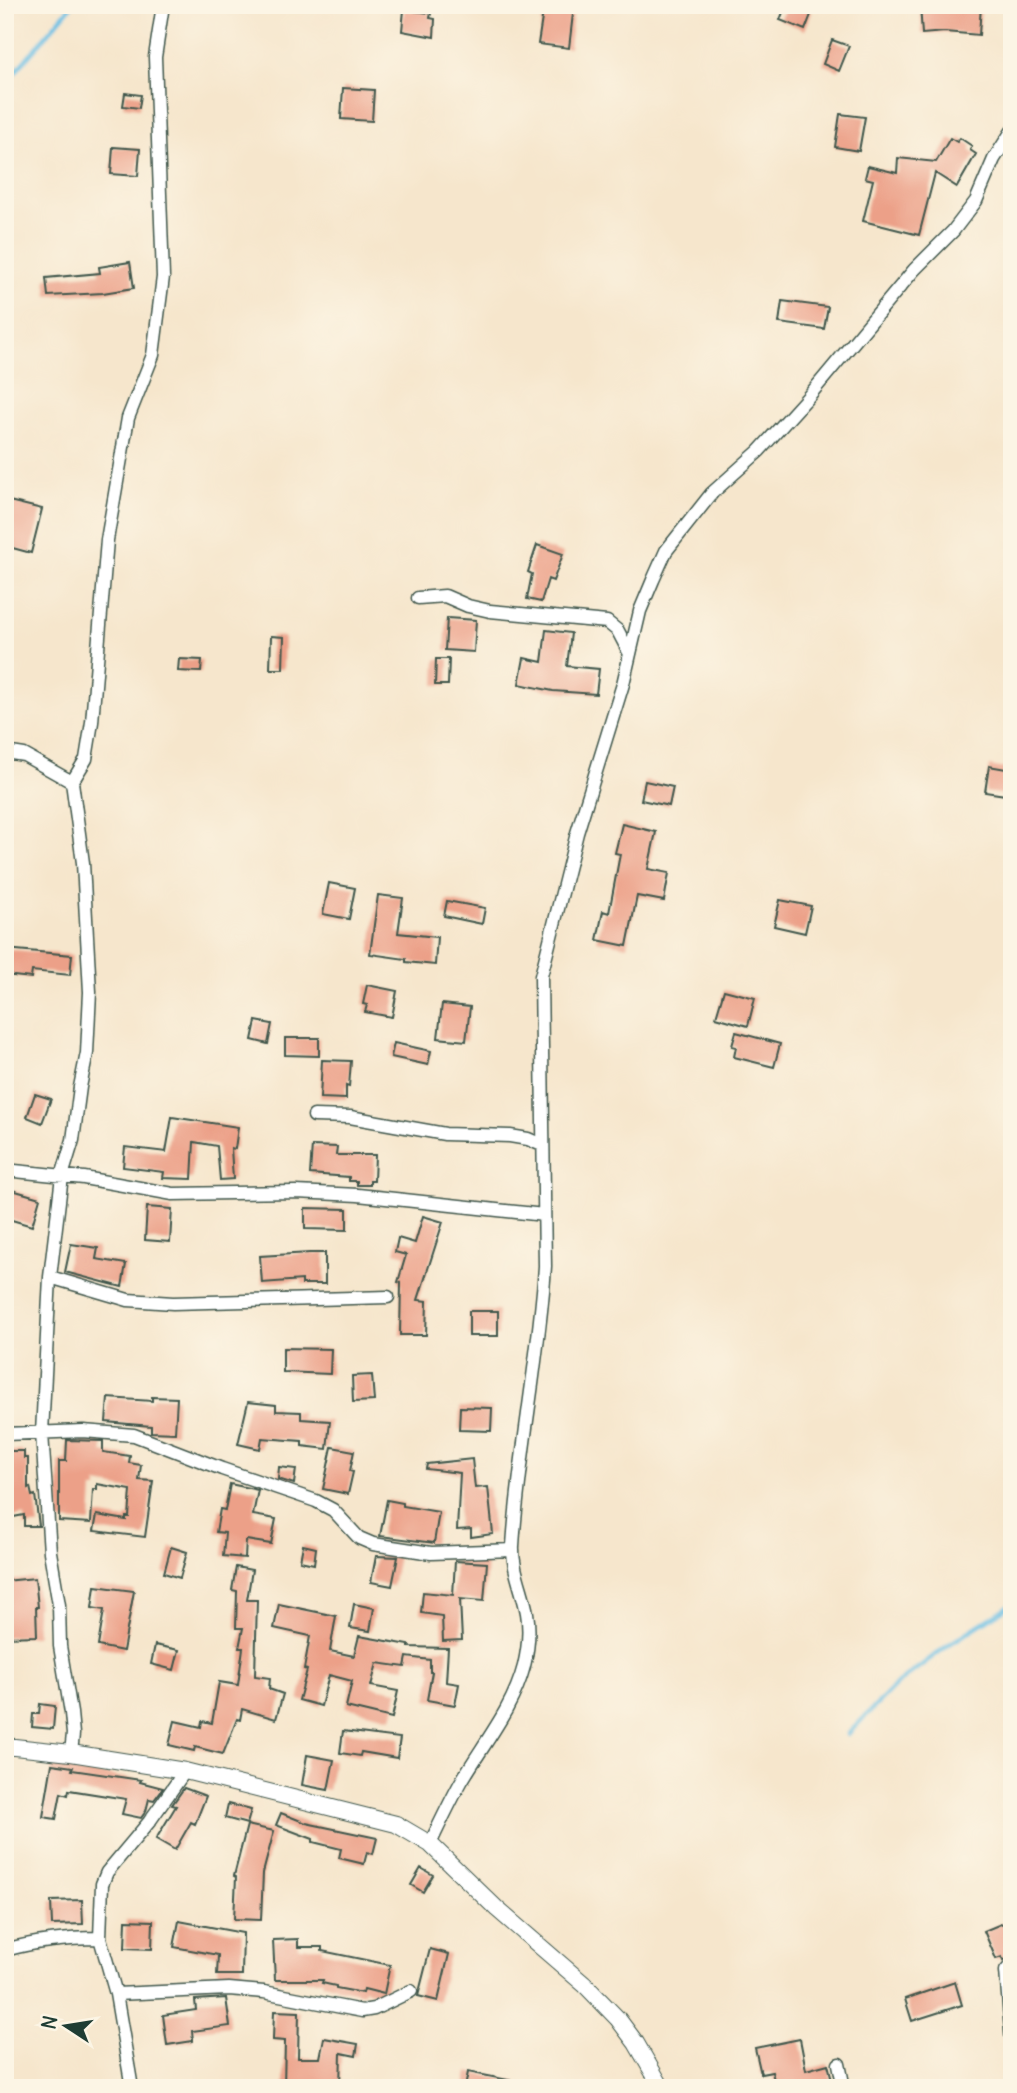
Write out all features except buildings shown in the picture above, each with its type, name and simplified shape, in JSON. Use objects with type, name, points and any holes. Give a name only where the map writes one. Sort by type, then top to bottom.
[{"type":"street","points":[[71,1752],[73,1734],[60,1646],[60,1605],[49,1539],[42,1433],[50,1276],[62,1175],[73,1140],[87,1053],[90,992],[83,863],[72,782],[86,758],[92,722],[107,540],[128,418],[153,355],[163,277],[155,57],[163,5]]},
{"type":"street","points":[[430,1844],[461,1782],[509,1705],[524,1664],[529,1638],[527,1613],[513,1550],[523,1441],[542,1303],[544,1098],[541,975],[577,833],[630,654],[640,611],[666,551],[712,493],[759,450],[808,397],[914,270],[953,231],[976,201],[994,159],[1012,131]]},
{"type":"street","points":[[418,598],[445,596],[468,606],[490,611],[607,622],[618,631],[630,654]]},
{"type":"street","points":[[5,752],[24,755],[72,782]]},
{"type":"street","points":[[314,1116],[350,1117],[445,1134],[510,1136],[542,1145]]},
{"type":"street","points":[[5,1170],[62,1175],[173,1194],[296,1192],[358,1195],[544,1215]]},
{"type":"street","points":[[50,1276],[128,1300],[173,1303],[388,1297]]},
{"type":"street","points":[[5,1434],[83,1431],[134,1435],[316,1501],[333,1510],[359,1538],[373,1544],[430,1553],[513,1550]]},
{"type":"street","points":[[5,1746],[71,1752],[185,1771],[396,1824],[430,1844],[497,1909],[584,1985],[618,2019],[636,2043],[662,2088]]},
{"type":"street","points":[[132,2088],[116,1994],[100,1938],[102,1884],[107,1871],[149,1822],[185,1771]]},
{"type":"street","points":[[5,1950],[33,1942],[100,1938]]},
{"type":"street","points":[[1012,1964],[1006,1970],[1012,2044]]},
{"type":"street","points":[[116,1994],[229,1989],[362,2011],[374,2009],[411,1991]]},
{"type":"street","points":[[839,2064],[844,2088]]},
{"type":"waterway","points":[[5,84],[72,5]]},
{"type":"waterway","points":[[848,1734],[898,1683],[951,1643],[1012,1604]]}]
